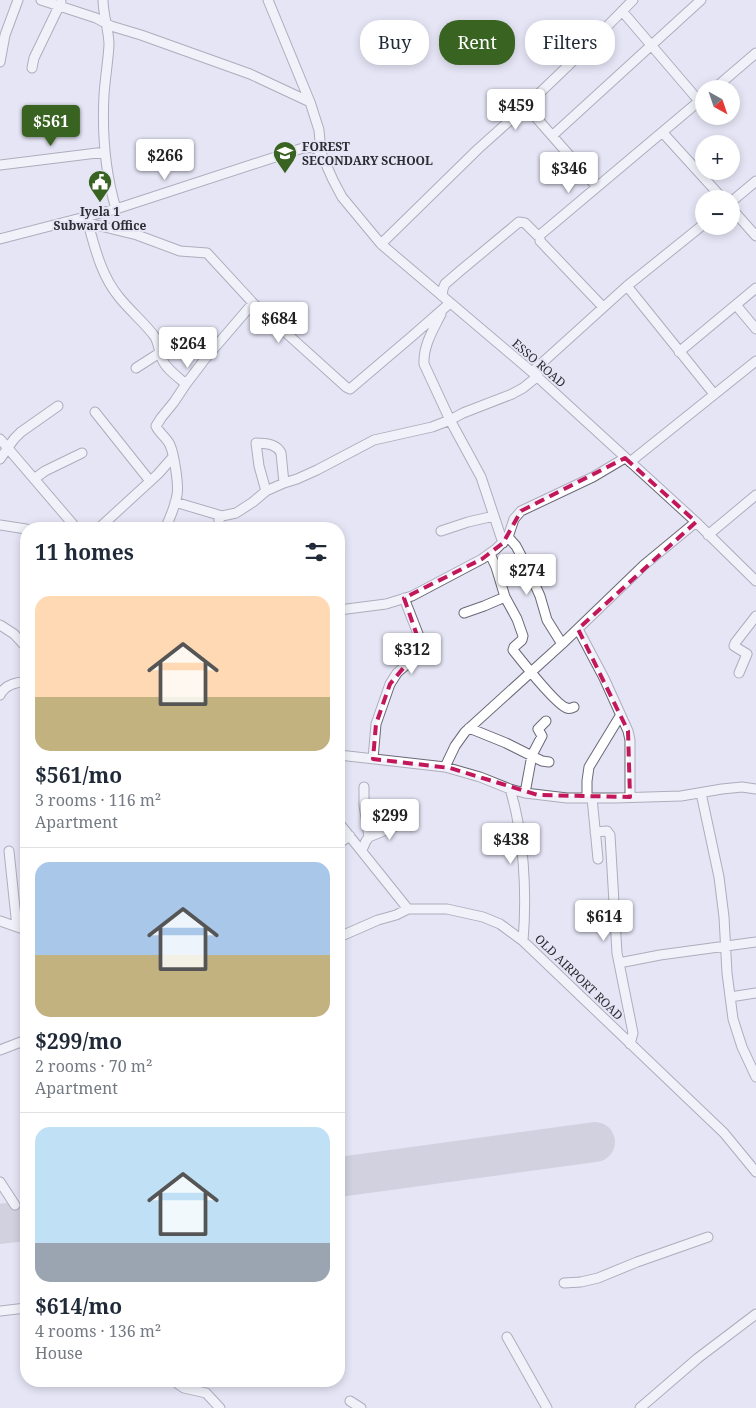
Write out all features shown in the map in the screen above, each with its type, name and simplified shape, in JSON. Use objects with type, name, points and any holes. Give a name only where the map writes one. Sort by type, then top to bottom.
[{"type":"street","points":[[0,62],[5,35],[18,0]]},
{"type":"street","points":[[41,0],[60,2],[107,24],[250,74],[310,102]]},
{"type":"street","points":[[103,0],[109,46],[104,96],[105,152],[111,192],[116,209]]},
{"type":"street","points":[[268,0],[310,102],[319,130],[321,153]]},
{"type":"street","points":[[381,244],[478,149],[526,106],[633,0]]},
{"type":"street","points":[[552,136],[701,0]]},
{"type":"street","points":[[32,68],[34,58],[60,2]]},
{"type":"street","points":[[622,11],[695,93]]},
{"type":"street","points":[[724,80],[756,53]]},
{"type":"street","points":[[603,307],[540,241],[540,235],[695,104]]},
{"type":"street","points":[[526,106],[597,187]]},
{"type":"street","points":[[663,133],[715,190]]},
{"type":"street","points":[[0,239],[87,220],[303,148],[312,147],[321,153]]},
{"type":"street","points":[[0,165],[105,152]]},
{"type":"street","name":"ESSO ROAD","points":[[321,153],[342,196],[381,244],[442,296],[446,306],[535,374],[696,522],[756,581]]},
{"type":"street","points":[[740,194],[756,181]]},
{"type":"street","points":[[740,218],[756,236]]},
{"type":"street","points":[[87,220],[137,235],[180,251],[207,253],[253,304],[346,388],[350,388],[446,306]]},
{"type":"street","points":[[87,220],[98,258],[106,277],[120,298],[155,337],[165,364],[186,384]]},
{"type":"street","points":[[442,296],[446,284],[519,222],[525,223],[537,235],[540,235]]},
{"type":"street","points":[[175,502],[222,516],[236,513],[266,492],[306,475],[374,440],[417,431],[450,420],[462,413],[512,394],[523,388],[603,307],[695,231]]},
{"type":"street","points":[[627,286],[714,394]]},
{"type":"street","points":[[679,352],[756,288]]},
{"type":"street","points":[[168,522],[178,488],[170,443],[156,426],[205,359],[253,304]]},
{"type":"street","points":[[736,305],[756,329]]},
{"type":"street","points":[[446,306],[426,345],[424,364],[450,420],[481,478],[494,516],[506,540],[516,546],[540,596],[547,620],[562,644]]},
{"type":"street","points":[[136,368],[161,352]]},
{"type":"street","points":[[345,609],[386,604],[404,598],[425,590],[490,554],[506,540],[514,518],[521,511],[628,460],[756,361]]},
{"type":"street","points":[[0,459],[21,432],[58,406]]},
{"type":"street","points":[[95,412],[150,481]]},
{"type":"street","points":[[0,439],[71,522]]},
{"type":"street","points":[[266,492],[259,466],[256,443],[273,445],[279,449],[281,452],[284,483]]},
{"type":"street","points":[[34,479],[44,471],[82,453]]},
{"type":"street","points":[[106,522],[173,457]]},
{"type":"street","points":[[708,535],[756,495]]},
{"type":"street","points":[[219,522],[222,516]]},
{"type":"street","points":[[441,531],[494,516]]},
{"type":"street","points":[[445,767],[455,746],[469,728],[562,644],[644,565],[696,522]]},
{"type":"street","points":[[0,525],[20,529]]},
{"type":"street","points":[[490,554],[505,597],[517,619],[524,638],[513,650],[530,672],[565,708],[574,707]]},
{"type":"street","points":[[464,613],[505,597]]},
{"type":"street","points":[[373,759],[374,732],[388,690],[397,673],[415,657],[421,647],[420,639],[404,598]]},
{"type":"street","points":[[739,673],[747,654],[734,646],[756,616]]},
{"type":"street","points":[[0,625],[20,640]]},
{"type":"street","points":[[578,629],[604,678],[628,731],[630,740],[630,797]]},
{"type":"street","points":[[1,691],[13,683],[20,682]]},
{"type":"street","points":[[598,859],[587,781],[589,767],[620,716]]},
{"type":"street","points":[[525,793],[532,755],[542,736],[538,729],[546,721]]},
{"type":"street","points":[[469,728],[542,761],[549,762]]},
{"type":"street","points":[[345,756],[445,767],[525,793],[567,798],[681,796],[742,787],[756,789]]},
{"type":"street","points":[[364,787],[364,805],[369,837]]},
{"type":"street","points":[[510,789],[519,829],[525,895],[523,941]]},
{"type":"street","points":[[701,793],[719,877],[724,917],[726,973],[733,1019],[742,1047],[756,1077]]},
{"type":"street","points":[[362,850],[369,837],[408,821]]},
{"type":"street","points":[[345,830],[408,909]]},
{"type":"street","points":[[595,832],[607,831],[610,834],[618,963],[633,1033],[630,1044]]},
{"type":"street","points":[[345,839],[350,836]]},
{"type":"street","points":[[9,852],[17,927]]},
{"type":"street","name":"OLD AIRPORT ROAD","points":[[345,934],[408,909],[447,909],[483,917],[500,924],[523,941],[724,1133],[756,1172]]},
{"type":"street","points":[[0,922],[20,928]]},
{"type":"street","points":[[618,963],[646,957],[756,942]]},
{"type":"street","points":[[730,997],[756,993]]},
{"type":"street","points":[[0,1050],[20,1042]]},
{"type":"street","points":[[0,1182],[15,1205]]},
{"type":"street","points":[[564,1283],[598,1278],[708,1237]]},
{"type":"street","points":[[0,1311],[20,1309]]},
{"type":"street","points":[[640,1408],[698,1358],[756,1314]]},
{"type":"street","points":[[506,1337],[547,1408]]},
{"type":"street","points":[[183,1387],[206,1392],[220,1408]]},
{"type":"street","points":[[350,1401],[361,1408]]},
{"type":"highlighted area","points":[[625,458],[696,522],[578,629],[628,731],[630,797],[538,795],[450,768],[373,759],[376,724],[390,684],[421,647],[404,598],[482,559],[503,543],[521,511]]},
{"type":"runway","points":[[345,1176],[595,1142]]},
{"type":"runway","points":[[0,1224],[20,1222]]},
{"type":"place","name":"FOREST SECONDARY SCHOOL","points":[[285,174]]},
{"type":"place","name":"Iyela 1 Subward Office","points":[[100,203]]}]
